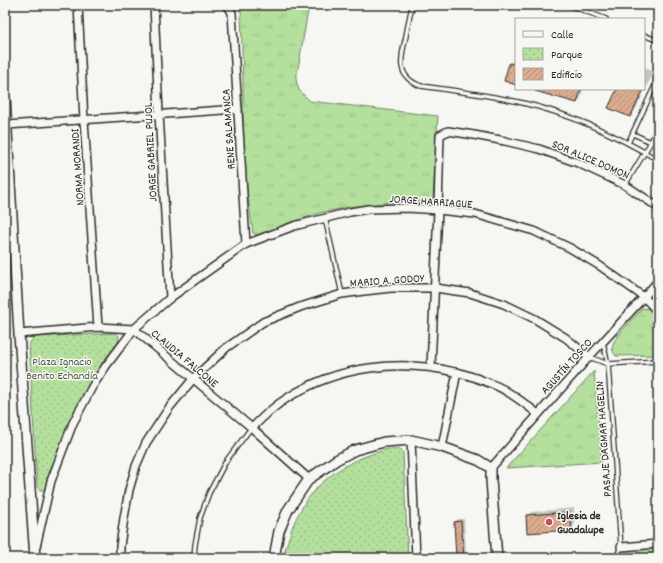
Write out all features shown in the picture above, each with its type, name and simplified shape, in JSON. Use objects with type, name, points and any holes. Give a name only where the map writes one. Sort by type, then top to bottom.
[{"type":"street","name":"NORMA MORANDI","points":[[78,5],[98,327]]},
{"type":"street","name":"JORGE GABRIEL PUJOL","points":[[154,5],[170,298]]},
{"type":"street","name":"RENE SALAMANCA","points":[[226,5],[232,13],[246,244]]},
{"type":"street","points":[[5,97],[19,334],[35,554]]},
{"type":"street","points":[[7,126],[238,109]]},
{"type":"street","name":"SOR ALICE DOMON","points":[[438,210],[440,135],[448,131],[505,141],[539,149],[578,163],[625,185],[658,207]]},
{"type":"street","name":"JORGE HARRIAGUE","points":[[35,554],[51,481],[73,423],[92,387],[106,366],[134,330],[170,298],[246,244],[294,226],[368,209],[408,208],[475,214],[534,231],[570,248],[600,266],[644,297],[658,312]]},
{"type":"street","points":[[431,368],[438,210]]},
{"type":"street","name":"AGUSTÍN TOSCO","points":[[491,468],[658,280]]},
{"type":"street","name":"MARIO A. GODOY","points":[[120,558],[124,518],[130,490],[136,466],[146,443],[169,408],[193,379],[226,348],[263,322],[300,307],[342,294],[391,288],[435,288],[470,293],[504,304],[535,319],[566,338],[589,357]]},
{"type":"street","name":"CLAUDIA FALCONE","points":[[19,334],[98,327],[134,330],[252,428],[309,479]]},
{"type":"street","points":[[252,428],[274,407],[289,396],[304,388],[332,377],[367,368],[398,365],[457,372],[481,380],[505,390],[524,402],[538,414]]},
{"type":"street","points":[[442,447],[457,372]]},
{"type":"street","points":[[411,440],[416,558]]},
{"type":"street","points":[[274,558],[279,531],[288,510],[309,479],[336,460],[355,450],[384,442],[411,440],[442,447],[478,460],[491,468],[497,558]]},
{"type":"street","points":[[621,547],[658,544]]},
{"type":"lane","points":[[412,5],[401,63],[409,80],[421,86],[486,95],[531,105],[554,112],[580,121],[628,143],[658,160]]},
{"type":"lane","points":[[569,5],[603,18]]},
{"type":"lane","points":[[645,35],[658,41]]},
{"type":"lane","points":[[628,143],[658,79]]},
{"type":"lane","points":[[625,185],[651,142],[658,126]]},
{"type":"lane","points":[[633,134],[651,142]]},
{"type":"lane","points":[[325,218],[342,294]]},
{"type":"lane","name":"PASAJE DAGMAR HAGELIN","points":[[603,342],[608,364],[621,547],[616,558]]},
{"type":"lane","points":[[589,357],[608,364],[658,361]]},
{"type":"lane","points":[[194,558],[200,518],[209,493],[226,461],[252,428]]},
{"type":"green space","points":[[242,5],[309,5],[296,80],[299,90],[310,101],[438,116],[432,201],[404,201],[348,207],[320,213],[259,235],[253,233],[243,161]]},
{"type":"green space","points":[[642,308],[650,309],[658,320],[658,355],[616,356],[612,349],[615,340],[621,331]]},
{"type":"green space","name":"Plaza Ignacio Benito Echandía","points":[[115,333],[119,336],[118,343],[102,363],[85,391],[59,448],[47,485],[44,490],[40,490],[37,485],[29,344],[34,337]]},
{"type":"green space","points":[[594,371],[602,462],[506,468]]},
{"type":"green space","points":[[388,449],[401,450],[403,453],[408,558],[283,558],[292,528],[299,512],[318,487],[330,476],[356,460]]},
{"type":"green space","points":[[658,547],[658,558],[619,558],[622,549]]},
{"type":"building","points":[[509,63],[515,65],[515,85],[504,81]]},
{"type":"building","points":[[535,90],[581,90],[577,103]]},
{"type":"building","points":[[617,90],[644,90],[630,117],[608,108]]},
{"type":"building","name":"Iglesia de Guadalupe","points":[[570,512],[572,530],[527,533],[526,515]]},
{"type":"building","points":[[461,521],[464,558],[456,558],[454,522]]},
{"type":"place","name":"Iglesia de Guadalupe","points":[[549,522]]}]
